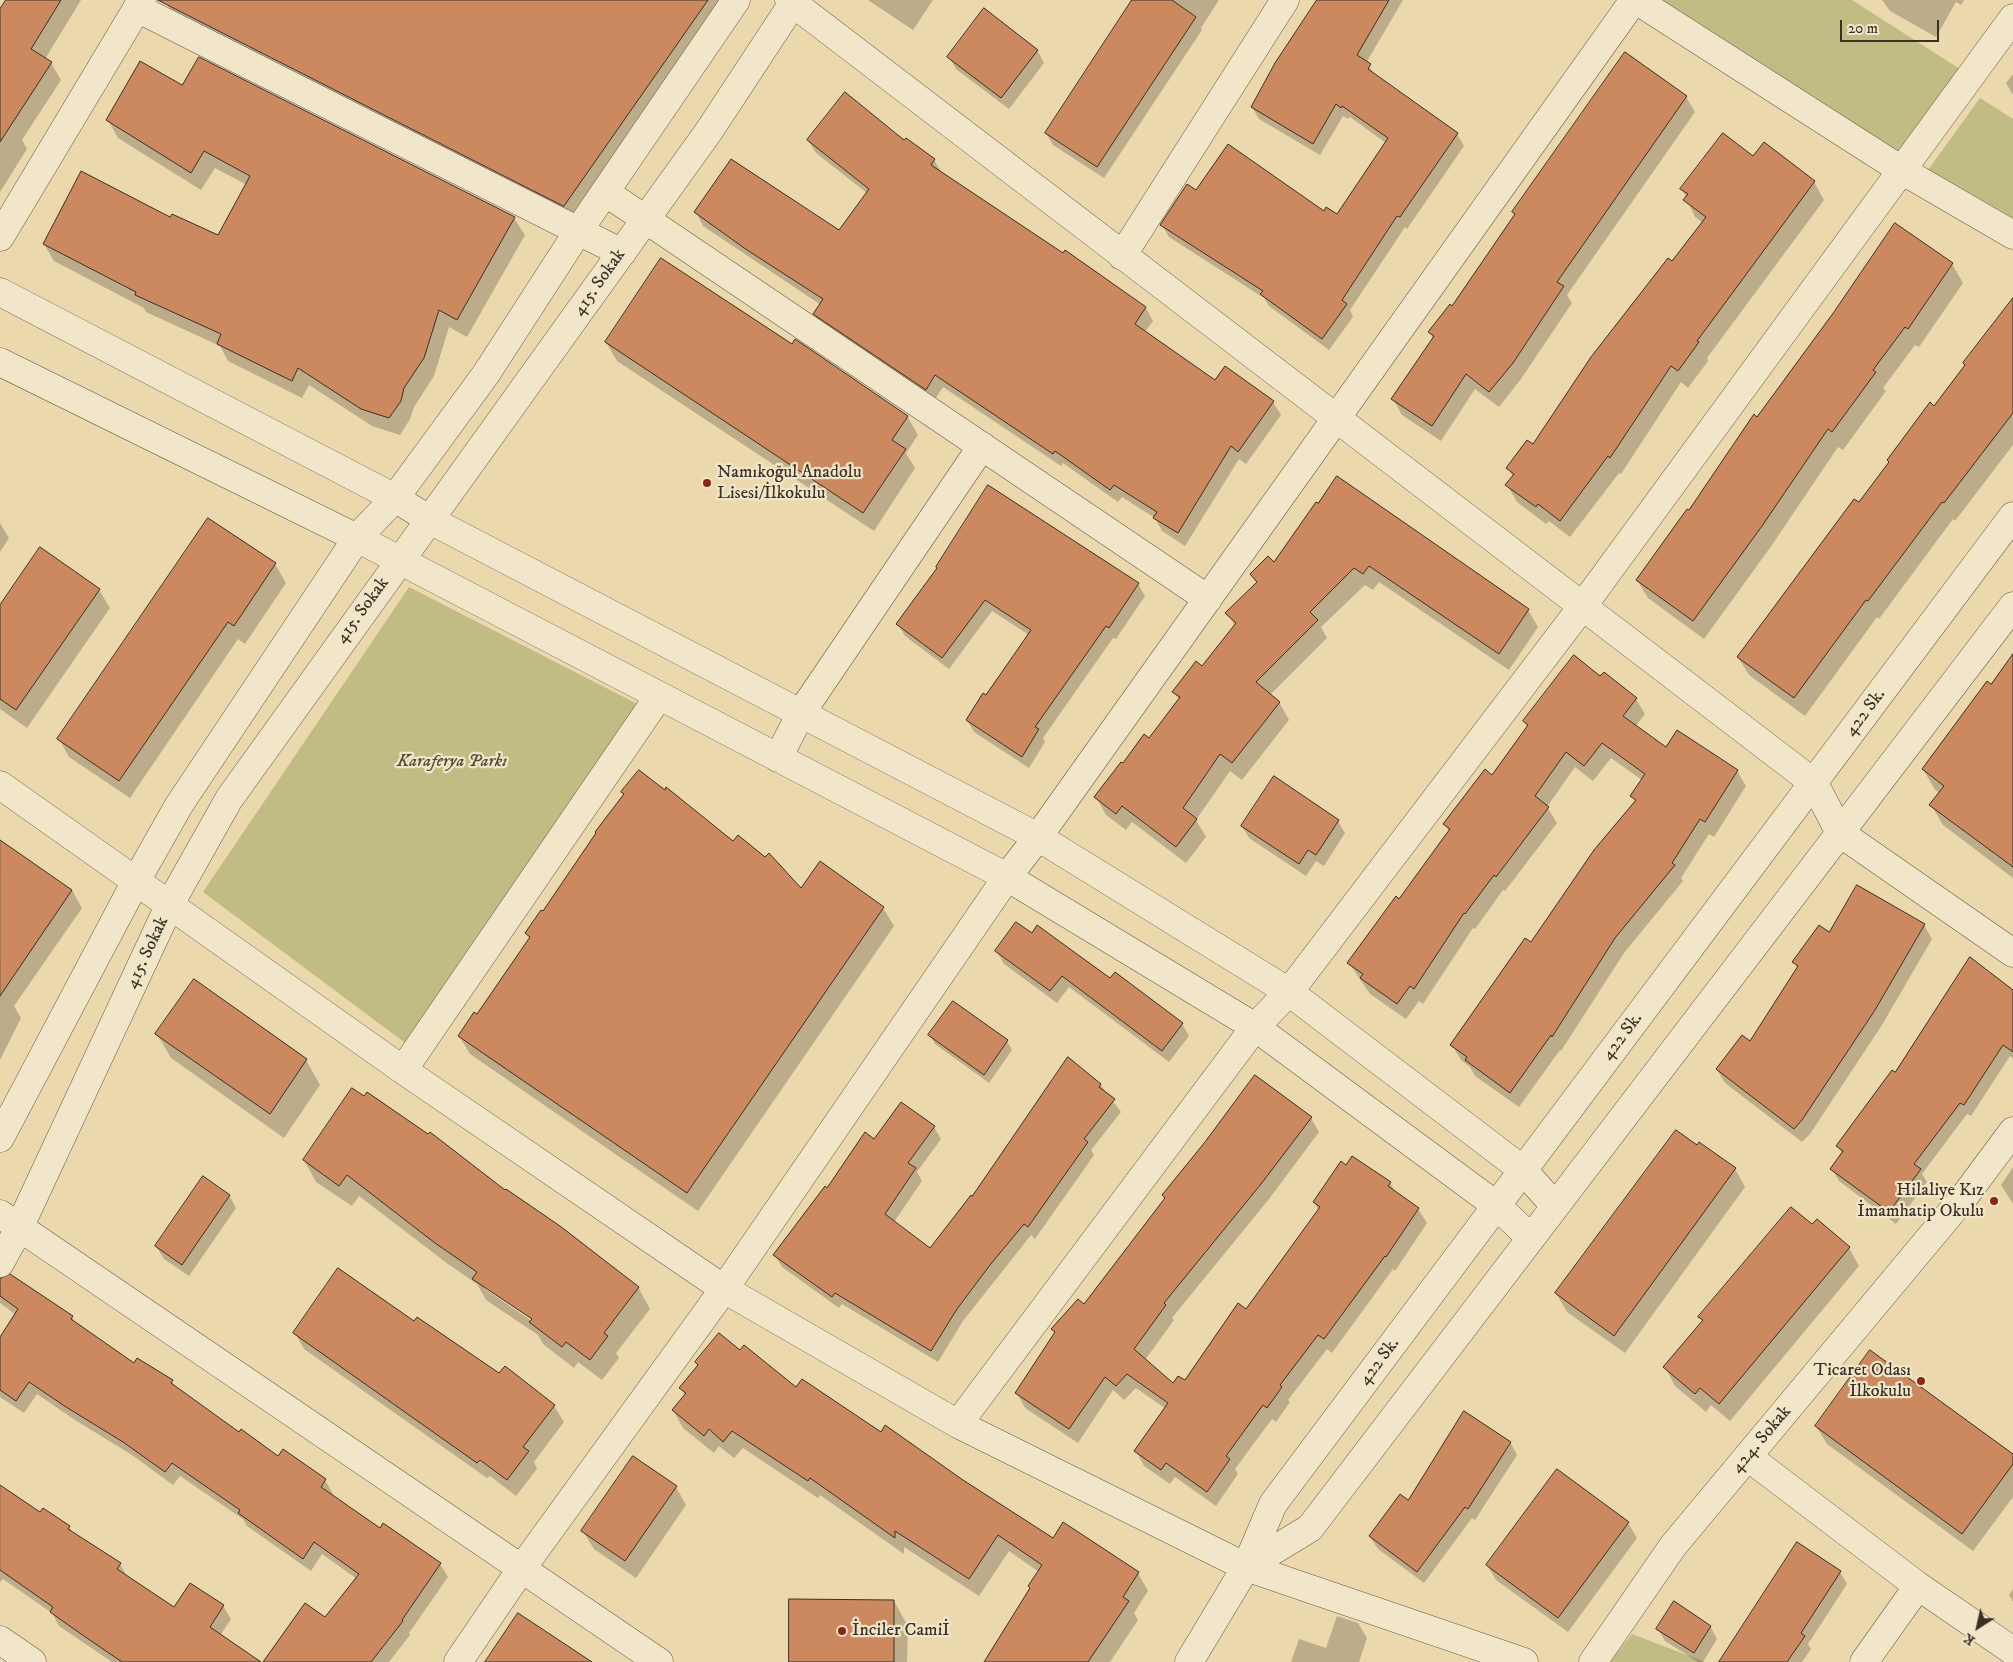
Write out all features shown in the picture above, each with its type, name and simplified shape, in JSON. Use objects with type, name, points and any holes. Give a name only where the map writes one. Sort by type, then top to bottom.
[{"type":"street","points":[[0,1138],[136,881],[179,806],[357,538],[395,498],[486,374],[605,192],[736,0]]},
{"type":"street","points":[[1122,256],[1284,0]]},
{"type":"street","points":[[458,1662],[522,1568],[724,1289],[1007,877],[1038,837],[1635,0],[1903,171],[2013,235]]},
{"type":"street","points":[[792,1],[1336,420],[1814,783],[1840,832],[2013,953]]},
{"type":"street","name":"415. Sokak","points":[[0,1263],[10,1221],[170,904],[229,800],[709,131],[792,1]]},
{"type":"street","points":[[0,237],[140,4],[622,253]]},
{"type":"street","points":[[958,1424],[1256,1027],[1289,992],[1582,607],[1903,171],[2013,18]]},
{"type":"street","points":[[605,192],[1208,599]]},
{"type":"street","points":[[0,292],[395,498],[430,520],[1038,837],[1289,992],[1523,1170],[1555,1206]]},
{"type":"street","points":[[0,362],[357,538],[1007,877],[1256,1027],[1497,1206],[1531,1238]]},
{"type":"street","points":[[778,758],[801,713],[982,446]]},
{"type":"street","name":"422 Sk.","points":[[1189,1662],[1246,1567],[1273,1504],[2013,516]]},
{"type":"street","name":"422 Sk.","points":[[1246,1567],[1310,1528],[2013,606]]},
{"type":"street","points":[[403,1070],[659,696]]},
{"type":"street","points":[[0,785],[403,1070],[724,1289],[958,1424],[1246,1567],[1524,1662]]},
{"type":"street","name":"424. Sokak","points":[[1593,1662],[1673,1546],[1964,1197],[2013,1130]]},
{"type":"street","points":[[10,1221],[659,1662]]},
{"type":"street","points":[[1748,1457],[1918,1586],[2013,1652]]},
{"type":"street","points":[[1864,1662],[1918,1586]]},
{"type":"street","points":[[0,1640],[32,1662]]},
{"type":"green space","points":[[1662,0],[1852,0],[1960,69],[1898,153]]},
{"type":"green space","points":[[1980,98],[2013,119],[2013,219],[1928,170]]},
{"type":"green space","name":"Karaferya Parkı","points":[[409,587],[649,710],[416,1051],[203,892]]},
{"type":"green space","points":[[1632,1634],[1705,1662],[1610,1662]]},
{"type":"building","points":[[6,0],[61,0],[31,49],[52,62],[0,142],[0,9]]},
{"type":"building","points":[[158,0],[708,0],[564,206]]},
{"type":"building","points":[[1132,0],[1172,0],[1196,17],[1097,167],[1045,133]]},
{"type":"building","points":[[1317,0],[1389,0],[1357,55],[1371,64],[1368,69],[1458,133],[1400,217],[1397,216],[1342,300],[1347,304],[1322,339],[1260,294],[1263,291],[1160,225],[1187,184],[1196,190],[1228,144],[1324,211],[1326,207],[1337,214],[1388,138],[1342,106],[1341,108],[1336,104],[1313,144],[1251,107],[1275,63]]},
{"type":"building","points":[[984,8],[1038,50],[1001,98],[947,57]]},
{"type":"building","points":[[1625,52],[1687,96],[1557,282],[1564,286],[1513,363],[1489,392],[1466,374],[1432,426],[1391,399],[1434,336],[1428,332],[1450,304],[1452,306],[1515,214],[1512,212]]},
{"type":"building","points":[[199,57],[515,217],[457,320],[439,310],[424,358],[404,388],[401,401],[389,418],[361,409],[298,368],[292,381],[217,344],[221,334],[135,295],[136,292],[43,244],[81,171],[170,217],[172,214],[218,235],[250,176],[204,151],[191,173],[106,120],[140,61],[182,85]]},
{"type":"building","points":[[845,92],[904,140],[906,138],[935,159],[931,165],[1063,253],[1065,250],[1146,307],[1135,324],[1215,380],[1225,366],[1274,401],[1238,452],[1231,446],[1178,533],[1153,518],[1157,512],[1114,485],[1110,490],[1055,451],[1053,454],[935,375],[926,390],[813,314],[823,299],[747,250],[694,212],[731,159],[839,230],[869,189],[807,140]]},
{"type":"building","points":[[1723,133],[1753,156],[1764,142],[1815,181],[1697,341],[1699,342],[1678,371],[1671,366],[1610,458],[1608,456],[1560,521],[1538,504],[1536,507],[1505,485],[1514,474],[1506,468],[1527,440],[1533,444],[1591,357],[1668,258],[1672,261],[1706,217],[1683,200],[1688,194],[1680,189]]},
{"type":"building","points":[[1895,223],[1953,263],[1908,329],[1905,327],[1873,370],[1876,372],[1832,432],[1828,429],[1762,526],[1693,621],[1636,580],[1687,509],[1689,510],[1754,414],[1757,417],[1834,312]]},
{"type":"building","points":[[661,258],[792,344],[795,339],[908,416],[892,440],[906,449],[863,513],[605,342]]},
{"type":"building","points":[[2013,298],[2013,413],[1944,503],[1942,502],[1868,601],[1866,600],[1794,698],[1737,657],[1854,499],[1859,502],[1930,402],[1934,406],[1965,365],[1963,363]]},
{"type":"building","points":[[1337,476],[1529,609],[1499,654],[1369,566],[1363,574],[1354,568],[1310,612],[1318,620],[1256,682],[1280,702],[1232,763],[1220,754],[1183,808],[1197,819],[1176,847],[1122,806],[1116,814],[1094,797],[1121,762],[1123,763],[1144,734],[1149,738],[1180,697],[1172,692],[1196,661],[1202,666],[1236,623],[1225,613],[1257,582],[1250,574],[1268,556],[1274,562],[1316,502],[1318,503]]},
{"type":"building","points":[[988,485],[1139,583],[1109,628],[1106,626],[1035,727],[1039,729],[1022,757],[966,720],[983,693],[986,695],[1031,630],[985,600],[942,658],[896,624],[937,568]]},
{"type":"building","points":[[208,518],[276,563],[234,626],[228,622],[119,781],[57,739]]},
{"type":"building","points":[[40,547],[100,589],[16,710],[0,699],[0,605]]},
{"type":"building","points":[[2013,654],[2013,867],[1929,805],[1944,786],[1922,769],[1987,681],[1991,684]]},
{"type":"building","points":[[1574,655],[1600,676],[1604,672],[1637,698],[1623,716],[1666,747],[1677,730],[1738,770],[1705,822],[1700,819],[1672,863],[1675,865],[1615,938],[1552,1037],[1551,1035],[1510,1093],[1465,1060],[1467,1057],[1450,1045],[1525,938],[1531,942],[1594,850],[1636,800],[1630,796],[1645,774],[1602,743],[1584,766],[1566,752],[1535,796],[1549,807],[1496,877],[1494,875],[1464,913],[1414,989],[1410,986],[1397,1004],[1360,978],[1363,974],[1347,963],[1396,896],[1399,899],[1450,829],[1443,824],[1485,769],[1492,775],[1528,725],[1523,721]]},
{"type":"building","points":[[639,770],[665,790],[666,787],[733,841],[738,835],[765,857],[769,853],[801,888],[820,861],[884,907],[687,1193],[458,1036],[474,1012],[477,1014],[530,937],[525,933],[541,910],[543,911],[595,832],[624,794],[621,792]]},
{"type":"building","points":[[1274,776],[1339,820],[1316,855],[1308,850],[1299,864],[1241,826]]},
{"type":"building","points":[[0,840],[72,890],[0,996]]},
{"type":"building","points":[[1857,885],[1925,924],[1875,1010],[1802,1120],[1794,1129],[1716,1069],[1742,1035],[1750,1041],[1798,966],[1792,962],[1819,925],[1829,932]]},
{"type":"building","points":[[1016,922],[1032,933],[1037,925],[1110,978],[1115,972],[1183,1023],[1162,1051],[1062,976],[1050,991],[995,951]]},
{"type":"building","points":[[1970,957],[2013,990],[2013,1052],[2003,1045],[1964,1105],[1960,1103],[1914,1164],[1921,1169],[1889,1212],[1830,1169],[1843,1151],[1836,1146],[1892,1070],[1895,1072]]},
{"type":"building","points":[[194,979],[307,1059],[270,1114],[155,1034]]},
{"type":"building","points":[[953,1001],[1008,1040],[984,1075],[928,1035]]},
{"type":"building","points":[[1068,1057],[1101,1084],[1099,1087],[1115,1099],[1084,1139],[1088,1142],[1028,1227],[1024,1224],[990,1265],[957,1309],[931,1351],[835,1293],[832,1297],[773,1255],[825,1186],[827,1188],[865,1132],[874,1139],[901,1102],[935,1126],[908,1163],[916,1168],[885,1214],[930,1248],[972,1196]]},
{"type":"building","points":[[1255,1075],[1312,1117],[1261,1184],[1164,1303],[1166,1305],[1134,1349],[1173,1383],[1178,1376],[1185,1380],[1238,1303],[1246,1309],[1320,1207],[1313,1202],[1341,1161],[1346,1165],[1352,1156],[1391,1182],[1388,1186],[1419,1208],[1386,1257],[1324,1339],[1318,1335],[1280,1385],[1282,1387],[1267,1408],[1263,1405],[1226,1456],[1230,1459],[1207,1492],[1166,1463],[1161,1470],[1134,1451],[1168,1403],[1127,1374],[1116,1386],[1105,1377],[1069,1429],[1015,1393],[1055,1332],[1051,1329],[1078,1299],[1084,1304],[1165,1198],[1162,1195],[1205,1142]]},
{"type":"building","points":[[352,1088],[364,1096],[367,1092],[428,1134],[430,1132],[505,1190],[560,1226],[639,1287],[604,1333],[608,1336],[590,1360],[566,1342],[562,1347],[529,1322],[532,1319],[472,1279],[477,1272],[435,1243],[347,1175],[339,1186],[303,1160]]},
{"type":"building","points":[[1676,1130],[1697,1145],[1699,1142],[1736,1168],[1614,1336],[1555,1293]]},
{"type":"building","points":[[203,1176],[230,1195],[182,1265],[155,1246]]},
{"type":"building","points":[[1791,1207],[1812,1224],[1817,1219],[1850,1247],[1719,1404],[1700,1388],[1695,1394],[1663,1367],[1703,1320],[1698,1317]]},
{"type":"building","points":[[338,1268],[414,1321],[417,1317],[499,1373],[505,1366],[555,1405],[523,1447],[529,1451],[507,1480],[480,1460],[477,1463],[293,1333]]},
{"type":"building","points":[[10,1274],[73,1316],[71,1319],[134,1363],[137,1358],[173,1380],[171,1383],[239,1432],[241,1429],[278,1456],[283,1449],[326,1479],[321,1487],[380,1528],[383,1523],[441,1563],[403,1621],[371,1662],[263,1662],[305,1603],[325,1617],[359,1574],[314,1542],[303,1559],[238,1513],[240,1510],[172,1463],[165,1472],[123,1442],[29,1382],[16,1401],[0,1390],[0,1337],[18,1309],[0,1296],[0,1279]]},
{"type":"building","points":[[719,1333],[740,1350],[744,1345],[796,1387],[802,1379],[881,1432],[885,1425],[963,1480],[1053,1538],[1063,1522],[1139,1572],[1123,1597],[1129,1601],[1088,1662],[984,1662],[1030,1588],[1028,1586],[1042,1565],[998,1535],[969,1579],[895,1531],[895,1538],[810,1478],[808,1481],[732,1431],[723,1442],[709,1429],[704,1436],[672,1410],[686,1393],[679,1388],[698,1365],[695,1362]]},
{"type":"building","points":[[1870,1350],[2013,1454],[2013,1464],[1962,1534],[1815,1426]]},
{"type":"building","points":[[1464,1411],[1511,1442],[1468,1509],[1465,1507],[1417,1572],[1369,1536],[1400,1494],[1408,1500]]},
{"type":"building","points":[[633,1456],[677,1486],[625,1561],[581,1531]]},
{"type":"building","points":[[1557,1469],[1629,1522],[1558,1618],[1486,1565]]},
{"type":"building","points":[[0,1485],[40,1512],[43,1508],[70,1526],[68,1529],[121,1563],[117,1569],[174,1607],[190,1583],[224,1605],[210,1627],[261,1662],[122,1662],[50,1612],[53,1607],[0,1570]]},
{"type":"building","points":[[1797,1542],[1841,1571],[1801,1633],[1805,1636],[1787,1662],[1719,1662]]},
{"type":"building","name":"İnciler Camiİ","points":[[789,1599],[894,1600],[894,1662],[789,1662]]},
{"type":"building","points":[[1674,1601],[1711,1626],[1694,1653],[1656,1629]]},
{"type":"building","points":[[518,1613],[592,1662],[485,1662]]},
{"type":"place","name":"Namıkoğul Anadolu Lisesi/İlkokulu","points":[[707,483]]},
{"type":"place","name":"Hilaliye Kız İmamhatip Okulu","points":[[1994,1201]]},
{"type":"place","name":"Ticaret Odası İlkokulu","points":[[1921,1381]]},
{"type":"place","name":"İnciler Camiİ","points":[[842,1631]]}]
